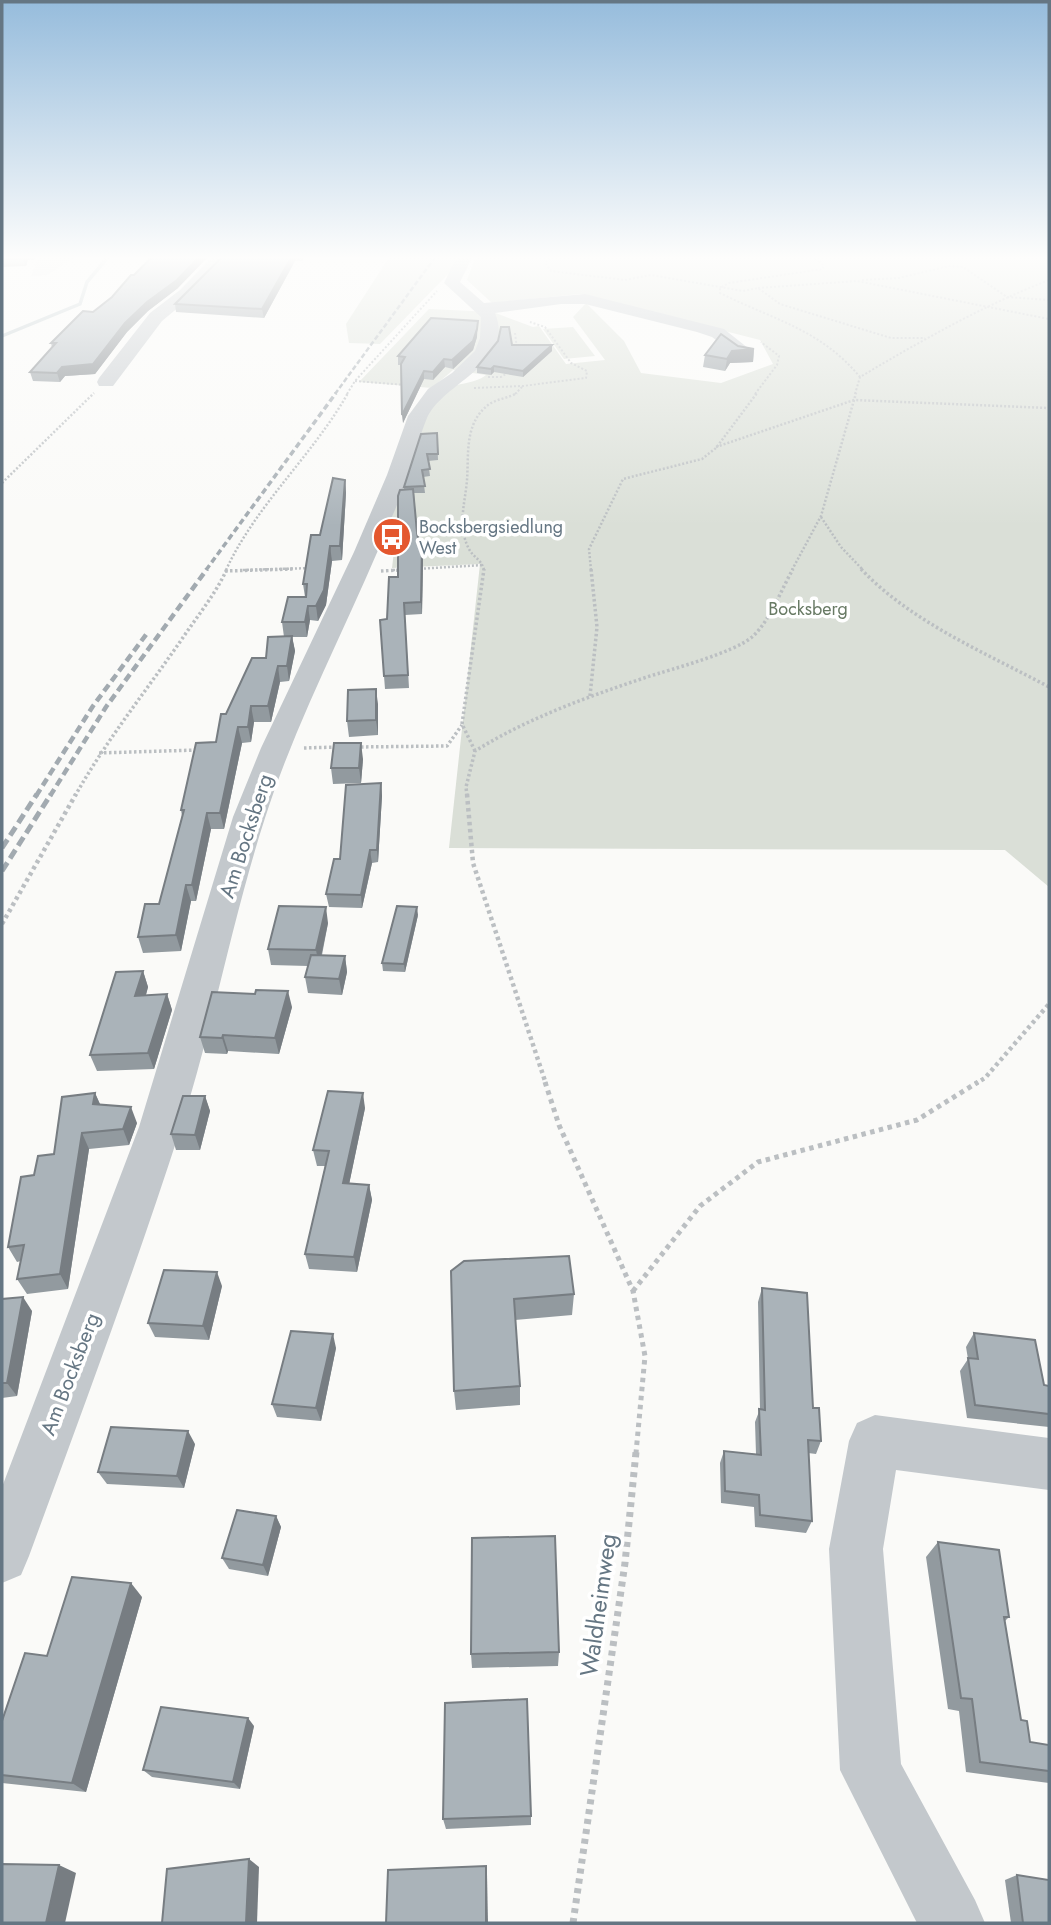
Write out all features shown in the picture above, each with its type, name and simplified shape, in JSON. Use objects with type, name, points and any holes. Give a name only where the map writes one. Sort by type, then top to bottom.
[{"type":"street","points":[[106,382],[134,346]]},
{"type":"street","name":"Am Bocksberg","points":[[2,1556],[97,1305],[160,1127],[249,817],[276,748],[398,475],[418,416],[442,387],[459,377],[483,353],[485,346]]},
{"type":"street","points":[[736,346],[744,352]]},
{"type":"street","points":[[952,1923],[871,1770],[856,1549],[875,1441],[1049,1464]]},
{"type":"path","points":[[2,925],[99,753],[172,655],[220,584],[239,542],[335,416],[355,381],[387,346]]},
{"type":"path","points":[[355,381],[442,387],[523,386],[586,378],[587,371],[571,363],[559,346]]},
{"type":"path","points":[[828,346],[839,352],[860,377]]},
{"type":"path","points":[[462,724],[475,751],[507,731],[590,696],[715,655],[751,638],[768,617],[821,516],[860,377],[913,346]]},
{"type":"path","points":[[393,384],[402,375]]},
{"type":"path","points":[[2,482],[106,382]]},
{"type":"path","points":[[276,748],[447,746],[462,724],[483,565],[469,549],[461,519],[467,480],[467,450],[473,424],[488,405],[516,394],[523,386]]},
{"type":"path","points":[[590,696],[597,627],[589,549],[623,479],[702,459],[716,448],[854,400],[1049,408]]},
{"type":"path","points":[[821,516],[829,532],[865,573],[913,612],[1049,687]]},
{"type":"path","points":[[225,571],[483,565]]},
{"type":"path","points":[[99,753],[197,750]]},
{"type":"path","name":"Waldheimweg","points":[[475,751],[466,786],[473,863],[559,1125],[633,1291],[645,1356],[625,1563],[573,1923]]},
{"type":"path","points":[[633,1291],[700,1206],[758,1162],[917,1120],[985,1078],[1049,1004]]},
{"type":"green space","name":"Bocksberg","points":[[394,346],[553,346],[566,364],[605,360],[594,346],[627,346],[641,373],[721,383],[773,364],[763,346],[1049,346],[1049,887],[1005,850],[449,848],[480,564],[392,568],[396,534],[381,534],[413,440],[431,406],[446,389],[486,375],[453,370],[432,388],[359,382]]},
{"type":"green space","points":[[555,346],[587,346],[595,356],[564,359]]},
{"type":"building","points":[[53,346],[107,346],[93,364],[62,367],[57,373],[30,372]]},
{"type":"building","points":[[407,346],[468,346],[452,360],[444,359],[433,372],[424,371],[402,415],[401,364],[405,357],[398,356]]},
{"type":"building","points":[[494,346],[551,346],[523,371],[494,366],[491,369],[477,367]]},
{"type":"building","points":[[712,346],[754,349],[732,351],[727,359],[705,355]]},
{"type":"building","points":[[437,433],[438,454],[427,454],[430,469],[422,470],[425,486],[404,487],[421,434]]},
{"type":"building","points":[[333,478],[345,480],[340,546],[330,546],[324,590],[316,606],[308,606],[305,622],[282,622],[288,597],[306,597],[307,584],[303,584],[311,535],[320,535]]},
{"type":"building","points":[[413,489],[417,532],[419,543],[422,543],[421,602],[404,603],[408,675],[384,676],[380,620],[387,619],[389,577],[398,577],[398,496],[400,490]]},
{"type":"building","points":[[292,636],[287,666],[278,666],[268,706],[251,706],[248,727],[238,727],[220,813],[207,813],[192,885],[186,885],[176,935],[138,937],[145,904],[159,904],[184,810],[181,810],[196,743],[216,742],[221,714],[226,714],[252,658],[266,658],[268,637]]},
{"type":"building","points":[[376,689],[376,720],[347,721],[348,690]]},
{"type":"building","points":[[334,743],[361,743],[359,768],[331,768]]},
{"type":"building","points":[[381,783],[377,850],[370,850],[361,895],[326,894],[334,859],[340,859],[346,785]]},
{"type":"building","points":[[279,906],[326,907],[316,950],[268,949]]},
{"type":"building","points":[[397,906],[417,907],[404,964],[382,963]]},
{"type":"building","points":[[311,955],[345,956],[339,979],[305,977]]},
{"type":"building","points":[[143,971],[135,996],[167,994],[148,1053],[90,1055],[116,972]]},
{"type":"building","points":[[256,990],[288,991],[275,1038],[223,1035],[222,1038],[200,1037],[212,992],[255,994]]},
{"type":"building","points":[[328,1091],[363,1093],[343,1183],[369,1185],[354,1257],[305,1254],[329,1151],[313,1150]]},
{"type":"building","points":[[95,1093],[93,1104],[131,1107],[123,1129],[82,1133],[60,1274],[17,1279],[24,1245],[8,1247],[21,1177],[34,1175],[38,1156],[54,1154],[62,1097]]},
{"type":"building","points":[[183,1096],[205,1096],[195,1135],[171,1134]]},
{"type":"building","points":[[569,1256],[574,1294],[514,1299],[520,1386],[454,1391],[451,1271],[464,1261]]},
{"type":"building","points":[[164,1270],[217,1272],[203,1326],[148,1323]]},
{"type":"building","points":[[762,1288],[807,1293],[813,1408],[819,1408],[821,1441],[808,1440],[812,1521],[760,1515],[759,1495],[725,1491],[724,1451],[761,1455],[759,1409],[765,1410]]},
{"type":"building","points":[[23,1297],[7,1383],[2,1383],[2,1299]]},
{"type":"building","points":[[291,1331],[333,1334],[316,1408],[272,1404]]},
{"type":"building","points":[[974,1333],[1035,1340],[1044,1385],[1049,1386],[1049,1414],[975,1405],[968,1358],[978,1359]]},
{"type":"building","points":[[111,1427],[188,1431],[177,1476],[98,1472]]},
{"type":"building","points":[[237,1510],[276,1516],[263,1565],[222,1558]]},
{"type":"building","points":[[555,1536],[559,1652],[471,1654],[472,1538]]},
{"type":"building","points":[[938,1542],[999,1550],[1009,1617],[1004,1617],[1021,1720],[1027,1721],[1030,1742],[1049,1745],[1049,1771],[980,1762],[972,1699],[961,1698]]},
{"type":"building","points":[[72,1577],[131,1583],[72,1783],[2,1775],[2,1721],[25,1653],[47,1656]]},
{"type":"building","points":[[527,1699],[531,1816],[443,1819],[445,1703]]},
{"type":"building","points":[[161,1707],[248,1718],[233,1782],[143,1770]]},
{"type":"building","points":[[249,1859],[246,1923],[162,1923],[167,1869]]},
{"type":"building","points":[[2,1864],[59,1865],[46,1923],[2,1923]]},
{"type":"building","points":[[486,1866],[486,1923],[386,1923],[388,1870]]},
{"type":"building","points":[[1017,1875],[1049,1880],[1049,1923],[1023,1923]]},
{"type":"railway","points":[[335,394],[370,346]]},
{"type":"railway","points":[[206,570],[336,393]]},
{"type":"railway","points":[[50,796],[106,707],[207,569]]},
{"type":"railway","points":[[36,796],[93,706],[148,632]]},
{"type":"railway","points":[[2,848],[37,794]]},
{"type":"railway","points":[[2,871],[51,794]]},
{"type":"place","name":"Bocksbergsiedlung West","points":[[392,537]]}]
